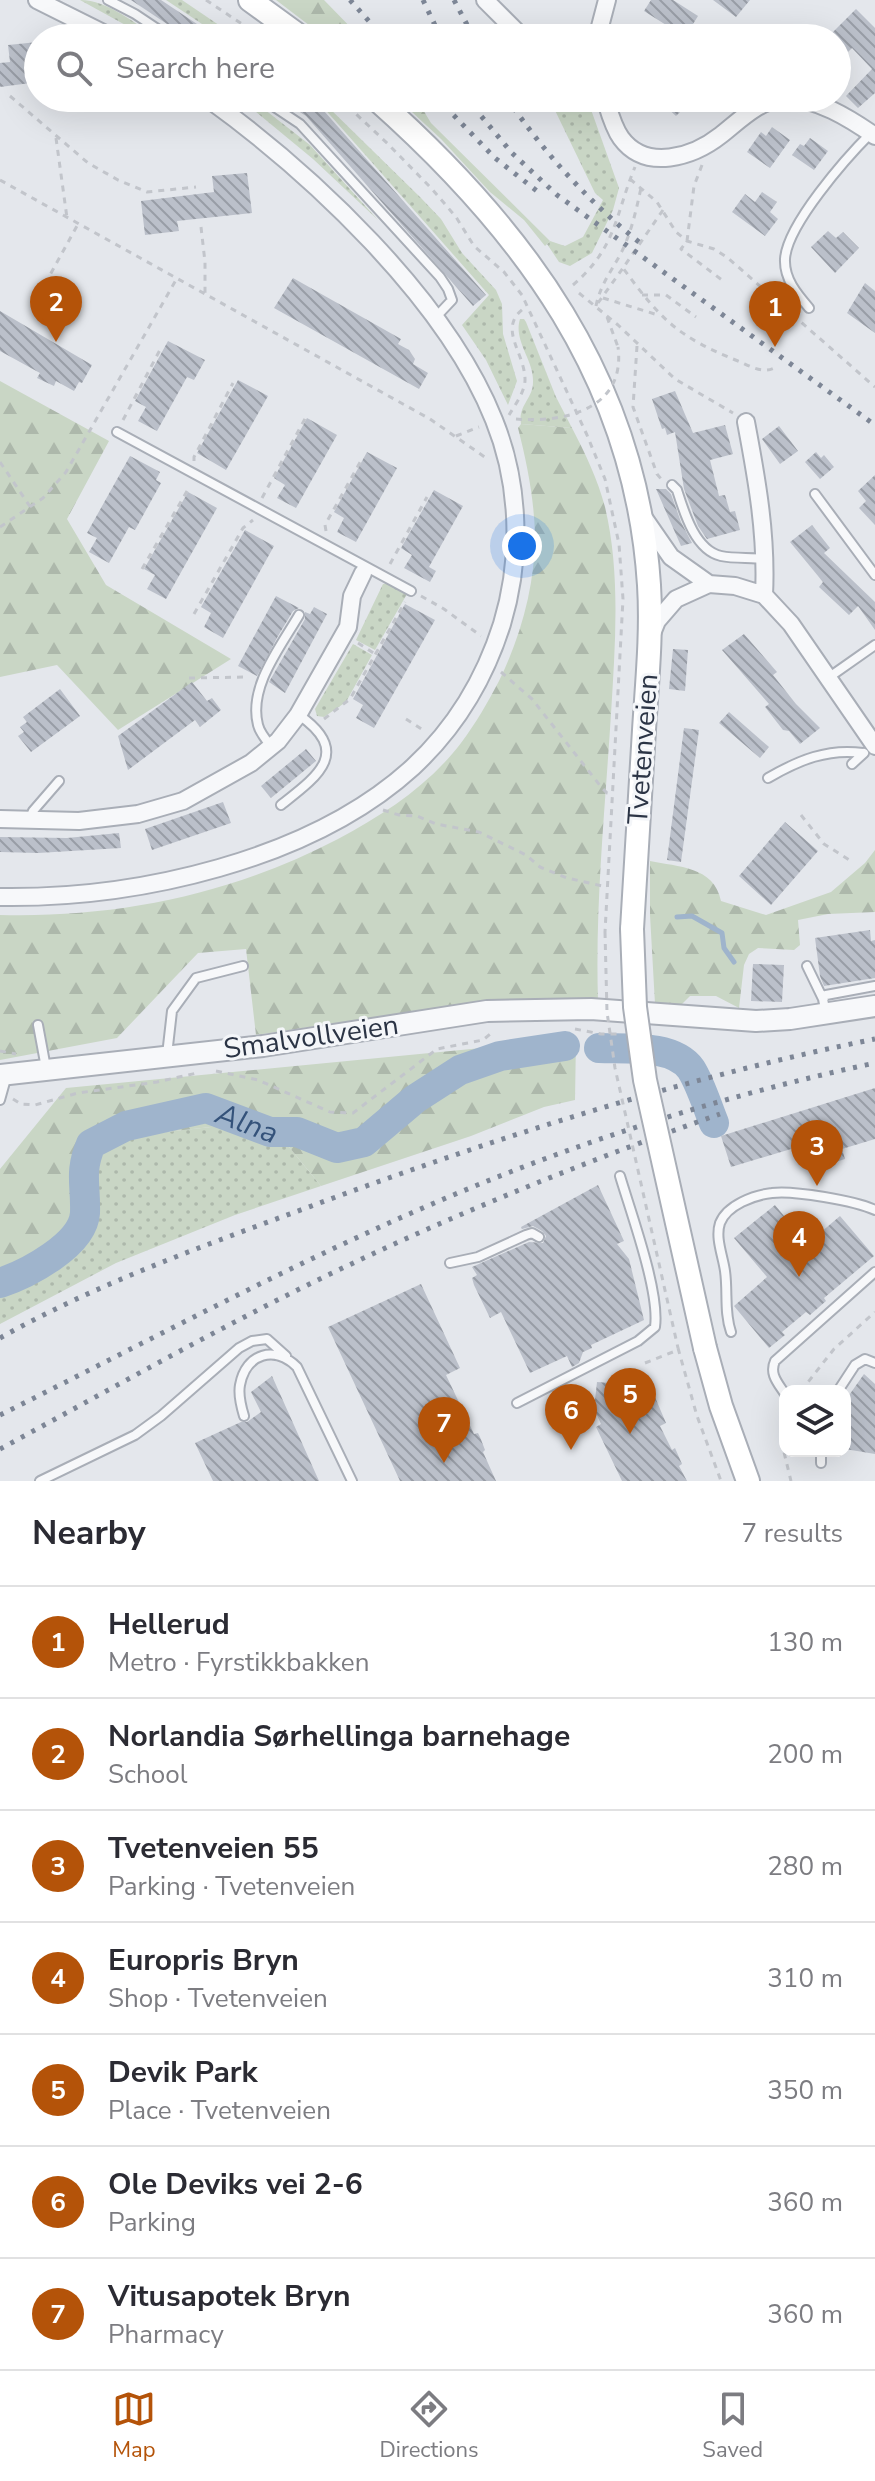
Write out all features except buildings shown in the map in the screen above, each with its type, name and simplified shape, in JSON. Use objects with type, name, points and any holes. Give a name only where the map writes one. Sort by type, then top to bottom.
[{"type":"main road","points":[[250,0],[283,24]]},
{"type":"main road","name":"Tvetenveien","points":[[390,112],[493,217],[556,299],[584,349],[611,409],[624,449],[640,511],[649,585],[649,641],[632,929],[635,1007],[643,1068],[705,1348],[721,1406],[750,1478]]},
{"type":"street","points":[[37,0],[85,24]]},
{"type":"street","points":[[485,0],[509,24]]},
{"type":"street","points":[[601,24],[607,0]]},
{"type":"street","points":[[0,897],[98,892],[230,865],[337,819],[377,795],[412,768],[460,712],[486,665],[508,605],[515,549],[514,506],[501,440],[481,391],[435,318],[371,243],[304,175],[225,112]]},
{"type":"street","points":[[611,112],[622,139],[638,160],[669,158],[709,142],[750,112]]},
{"type":"street","points":[[834,112],[874,133]]},
{"type":"street","points":[[746,422],[762,514],[766,559],[764,595]]},
{"type":"street","points":[[640,511],[671,557],[709,584]]},
{"type":"street","points":[[0,819],[95,820],[129,816],[183,801],[251,763],[271,747],[298,715],[348,627],[352,596],[364,571]]},
{"type":"street","points":[[649,641],[657,621],[676,599],[709,584],[735,586],[764,595],[791,624],[871,748]]},
{"type":"street","name":"Smalvollveien","points":[[2,1085],[46,1068],[263,1046],[487,1011],[559,1009],[756,1021],[824,1006],[875,1006]]},
{"type":"lane","points":[[108,0],[150,24]]},
{"type":"lane","points":[[282,112],[300,124],[440,277],[452,300],[435,318]]},
{"type":"lane","points":[[809,308],[787,276],[785,261],[788,241],[839,169],[874,133]]},
{"type":"lane","points":[[117,432],[329,546],[364,571],[383,576],[411,591]]},
{"type":"lane","points":[[672,485],[677,490],[691,526],[712,553],[766,559]]},
{"type":"lane","points":[[815,494],[875,575]]},
{"type":"lane","points":[[271,747],[259,729],[257,703],[264,678],[299,615]]},
{"type":"lane","points":[[827,678],[875,645]]},
{"type":"lane","points":[[281,805],[313,780],[322,768],[326,753],[323,738],[314,725],[298,715]]},
{"type":"lane","points":[[852,764],[871,748]]},
{"type":"lane","points":[[768,778],[797,761],[842,750],[871,748]]},
{"type":"lane","points":[[28,821],[59,781]]},
{"type":"lane","points":[[167,1056],[172,1011],[196,978],[243,966]]},
{"type":"lane","points":[[807,966],[824,1006]]},
{"type":"lane","points":[[824,1006],[826,995],[875,986]]},
{"type":"lane","points":[[38,1025],[46,1068]]},
{"type":"lane","points":[[517,1403],[638,1341],[655,1327],[657,1317],[649,1277],[620,1176]]},
{"type":"lane","points":[[731,1332],[725,1307],[726,1274],[718,1232],[725,1215],[736,1205],[773,1192],[875,1210]]},
{"type":"lane","points":[[450,1263],[478,1257],[532,1233],[539,1237]]},
{"type":"lane","points":[[780,1385],[772,1369],[775,1361],[875,1272]]},
{"type":"lane","points":[[40,1481],[135,1435],[239,1348],[252,1341],[267,1339],[297,1367],[352,1481]]},
{"type":"lane","points":[[244,1416],[239,1397],[245,1370],[263,1355],[286,1356]]},
{"type":"lane","points":[[842,1385],[855,1365],[865,1359],[875,1363]]},
{"type":"lane","points":[[821,1457],[821,1463]]},
{"type":"path","points":[[206,0],[242,24]]},
{"type":"path","points":[[10,96],[24,109]]},
{"type":"path","points":[[28,112],[88,163],[139,190],[147,192],[196,187]]},
{"type":"path","points":[[354,112],[432,189],[522,295],[597,457],[616,520],[622,573],[623,633],[607,887],[606,996],[615,1068],[678,1349],[697,1416],[721,1481]]},
{"type":"path","points":[[56,138],[67,218]]},
{"type":"path","points":[[709,142],[694,186],[687,241],[681,249],[722,280]]},
{"type":"path","points":[[573,285],[603,254],[619,220],[638,160]]},
{"type":"path","points":[[630,179],[663,210],[676,232],[687,241],[721,253],[875,387]]},
{"type":"path","points":[[0,180],[456,436],[509,473]]},
{"type":"path","points":[[596,306],[599,289],[621,254],[631,230],[641,188]]},
{"type":"path","points":[[596,306],[663,210]]},
{"type":"path","points":[[45,284],[78,224]]},
{"type":"path","points":[[201,227],[205,294]]},
{"type":"path","points":[[623,268],[658,315],[679,332],[713,351],[765,371],[774,368]]},
{"type":"path","points":[[0,527],[31,508],[66,472],[176,279]]},
{"type":"path","points":[[579,293],[675,379],[746,422]]},
{"type":"path","points":[[642,295],[666,295],[696,317]]},
{"type":"path","points":[[603,298],[658,315]]},
{"type":"path","points":[[526,307],[516,315],[511,325],[525,381],[509,416],[516,419],[554,419],[596,404],[614,381],[619,366],[618,347],[607,317]]},
{"type":"path","points":[[780,327],[790,312]]},
{"type":"path","points":[[637,345],[633,407],[657,474],[672,485]]},
{"type":"path","points":[[117,432],[162,346]]},
{"type":"path","points":[[142,569],[196,474],[194,457],[233,383]]},
{"type":"path","points":[[456,436],[481,426]]},
{"type":"path","points":[[329,546],[325,525],[363,457]]},
{"type":"path","points":[[0,462],[31,508]]},
{"type":"path","points":[[383,576],[427,497]]},
{"type":"path","points":[[314,725],[350,699],[411,591],[444,609],[482,636]]},
{"type":"path","points":[[353,640],[375,654]]},
{"type":"path","points":[[500,672],[525,691],[602,788],[613,794]]},
{"type":"path","points":[[189,678],[237,675],[264,678]]},
{"type":"path","points":[[406,719],[426,732]]},
{"type":"path","points":[[382,809],[387,813],[417,816],[436,824],[479,832],[526,855],[540,867],[567,878],[607,887]]},
{"type":"path","points":[[801,815],[824,844],[851,861]]},
{"type":"path","points":[[2,1085],[21,1104],[35,1105],[78,1093],[131,1087],[205,1070],[258,1080],[330,1112],[353,1113],[437,1049],[483,1040],[499,1026]]},
{"type":"path","points":[[570,1027],[582,1032]]},
{"type":"path","points":[[806,1385],[825,1359],[875,1312]]},
{"type":"path","points":[[645,1363],[678,1349]]},
{"type":"path","points":[[785,1457],[791,1481]]},
{"type":"green space","points":[[80,0],[111,8],[137,24],[124,24]]},
{"type":"green space","points":[[166,0],[182,0],[217,24],[202,24]]},
{"type":"green space","points":[[276,0],[324,0],[347,24],[308,24]]},
{"type":"green space","points":[[256,112],[268,112],[310,145],[378,220],[313,159]]},
{"type":"green space","points":[[327,112],[333,112],[441,219],[462,253],[496,290],[502,304],[503,334],[517,381],[508,405],[486,360],[462,325],[489,295]]},
{"type":"green space","points":[[412,112],[424,112],[431,123],[550,241],[545,246],[524,220],[490,192]]},
{"type":"green space","points":[[556,112],[592,112],[619,188],[613,210],[592,253],[570,266],[559,262],[547,244],[550,241],[565,246],[583,237],[603,200],[595,193]]},
{"type":"green space","points":[[520,319],[526,322],[572,428],[521,424],[533,382],[519,335]]},
{"type":"green space","points":[[0,381],[109,441],[67,519],[106,585],[231,659],[118,730],[57,665],[0,677]]},
{"type":"green space","points":[[521,424],[572,428],[599,487],[610,532],[615,584],[615,636],[599,893],[598,1001],[497,999],[256,1035],[246,949],[198,953],[117,1038],[0,1060],[0,915],[44,915],[131,907],[216,888],[257,874],[338,839],[389,809],[435,772],[461,743],[486,705],[507,664],[529,591],[535,535],[530,481],[518,428]]},
{"type":"green space","points":[[390,583],[407,594],[375,650],[356,640],[383,584]]},
{"type":"green space","points":[[353,644],[372,655],[346,702],[324,717],[317,716],[315,709]]},
{"type":"green space","points":[[875,850],[875,912],[828,914],[798,920],[800,945],[794,950],[758,948],[749,954],[744,965],[739,1008],[716,996],[690,996],[682,1004],[655,1004],[650,861],[693,870],[711,881],[721,901],[766,915],[831,892],[865,863]]},
{"type":"green space","points":[[576,1039],[575,1100],[544,1107],[471,1136],[321,1186],[280,1136],[220,1126],[130,1136],[88,1156],[88,1224],[33,1266],[0,1269],[0,1169],[66,1088]]},
{"type":"green space","points":[[220,1126],[280,1136],[321,1186],[235,1215],[116,1263],[0,1324],[0,1269],[33,1266],[88,1156],[130,1136]]},
{"type":"waterway","points":[[677,917],[692,916],[722,933],[724,948],[734,962]]},
{"type":"waterway","name":"Alna","points":[[0,1283],[52,1257],[75,1236],[85,1213],[84,1171],[91,1144],[126,1126],[206,1108],[270,1132],[297,1132],[337,1148],[364,1142],[415,1099],[460,1070],[500,1056],[565,1046]]},
{"type":"waterway","name":"Alna","points":[[599,1048],[661,1052],[683,1061],[695,1075],[714,1123]]},
{"type":"railway","points":[[350,0],[371,24]]},
{"type":"railway","points":[[423,0],[434,24]]},
{"type":"railway","points":[[454,0],[467,24]]},
{"type":"railway","points":[[451,112],[495,158],[542,195]]},
{"type":"railway","points":[[478,112],[512,153],[557,195],[875,425]]},
{"type":"railway","points":[[517,112],[568,175],[639,242]]},
{"type":"railway","points":[[0,1338],[74,1300],[150,1267],[446,1158],[659,1091],[875,1039]]},
{"type":"railway","points":[[0,1415],[295,1267],[475,1186],[573,1148],[673,1116],[773,1087],[875,1063]]},
{"type":"railway","points":[[0,1449],[217,1331],[349,1265],[533,1185],[720,1114]]},
{"type":"place","name":"Norlandia Sørhellinga barnehage","points":[[56,342]]},
{"type":"place","name":"Hellerud","points":[[775,347]]},
{"type":"place","name":"Tvetenveien 55","points":[[817,1186]]},
{"type":"place","name":"Europris Bryn","points":[[799,1277]]},
{"type":"place","name":"Devik Park","points":[[630,1434]]},
{"type":"place","name":"Ole Deviks vei 2-6","points":[[571,1450]]},
{"type":"place","name":"Vitusapotek Bryn","points":[[444,1463]]}]
